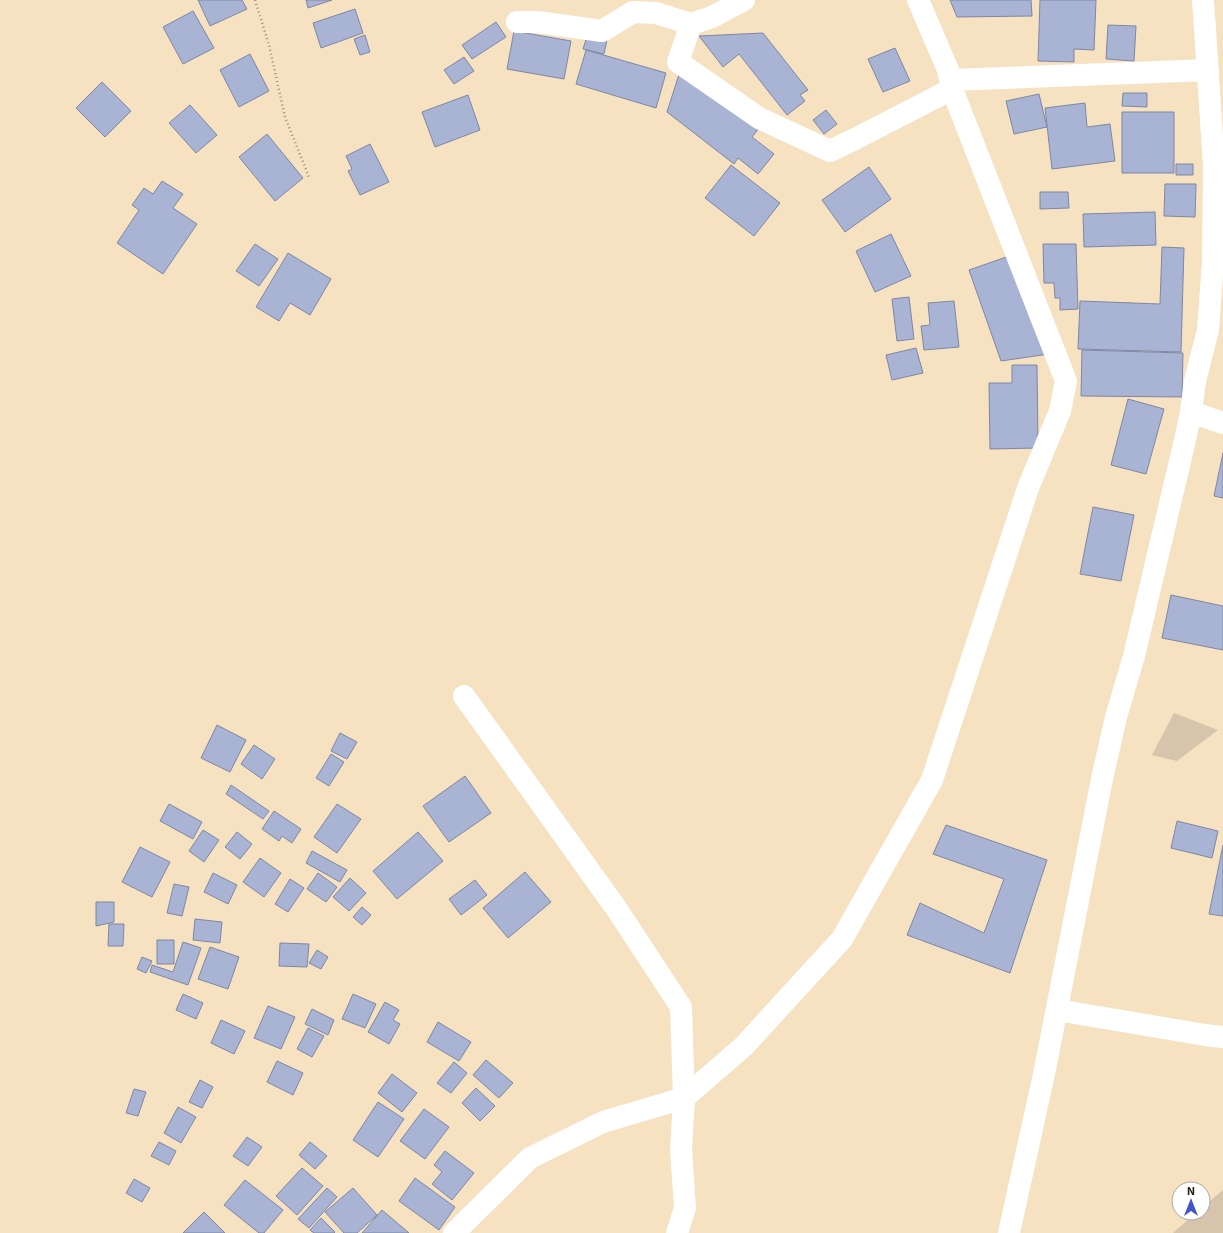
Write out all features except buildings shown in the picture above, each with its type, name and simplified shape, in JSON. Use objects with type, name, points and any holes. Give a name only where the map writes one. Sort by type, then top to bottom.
[{"type":"street","points":[[517,22],[538,22],[602,31],[633,12],[656,13],[691,24],[712,17],[744,0]]},
{"type":"street","points":[[454,1233],[530,1158],[603,1122],[684,1098],[744,1046],[842,939],[932,780],[1028,488],[1060,411],[1066,381],[951,84],[948,70],[918,0]]},
{"type":"street","points":[[1009,1233],[1044,1074],[1102,779],[1116,717],[1136,648],[1191,412],[1195,381],[1208,330],[1213,262],[1214,166],[1203,0]]},
{"type":"street","points":[[691,24],[678,62],[759,118],[830,151],[855,139],[951,84],[1208,70]]},
{"type":"street","points":[[1191,412],[1223,423]]},
{"type":"street","points":[[464,696],[616,908],[681,1007],[684,1098],[681,1150],[685,1208],[677,1233]]},
{"type":"street","points":[[1057,1010],[1223,1037]]},
{"type":"path","points":[[255,0],[269,45],[285,117],[309,177]]},
{"type":"shaded area","points":[[1174,713],[1218,730],[1177,761],[1152,755]]},
{"type":"shaded area","points":[[1223,1190],[1223,1233],[1173,1233],[1187,1221],[1211,1221],[1211,1200]]}]
